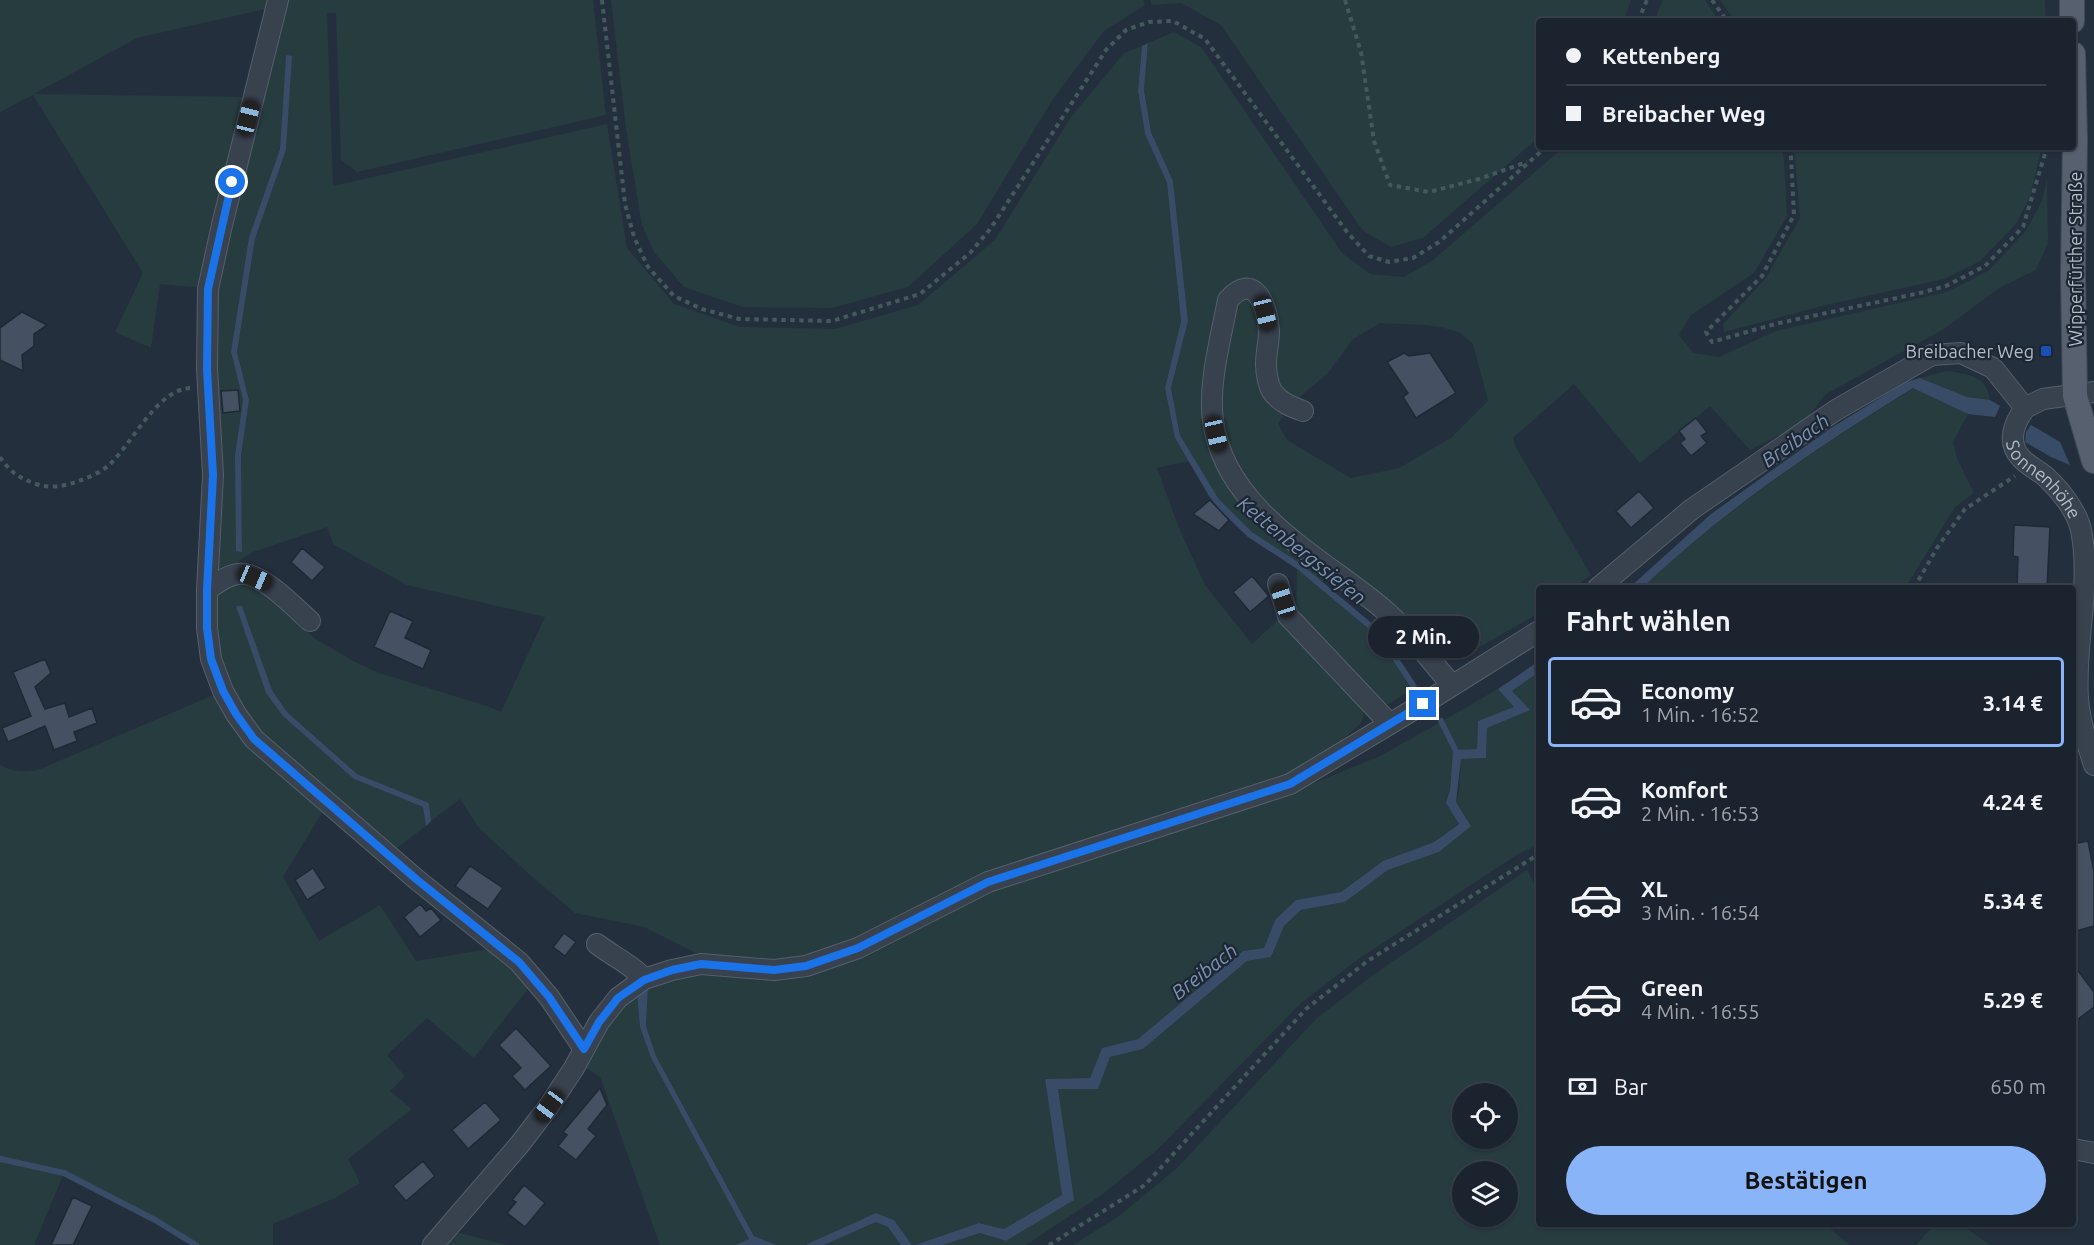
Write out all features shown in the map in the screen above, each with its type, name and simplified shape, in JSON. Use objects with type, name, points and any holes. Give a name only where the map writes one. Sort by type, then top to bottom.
[{"type":"main road","points":[[2072,0],[2072,18]]},
{"type":"main road","name":"Wipperfürther Straße","points":[[2075,150],[2073,274],[2084,394],[2094,461]]},
{"type":"street","points":[[278,0],[208,289],[207,369],[213,475],[207,628],[211,659],[223,691],[254,739],[416,879],[519,962],[549,997],[584,1049]]},
{"type":"street","points":[[1303,411],[1289,406],[1272,391],[1266,366],[1269,329],[1261,296],[1246,288],[1236,291],[1228,300],[1213,383],[1212,420],[1219,448],[1228,468],[1262,515],[1382,608],[1404,629],[1452,685]]},
{"type":"street","points":[[1603,585],[1692,509],[1836,410],[1932,355],[1961,353],[1993,368],[2025,408],[2043,399],[2084,394]]},
{"type":"street","name":"Sonnenhöhe","points":[[2025,408],[2015,423],[2013,442],[2019,457],[2059,491],[2069,505],[2080,529],[2084,572],[2079,654],[2078,732],[2094,765]]},
{"type":"street","points":[[207,590],[223,579],[244,574],[266,583],[310,621]]},
{"type":"street","points":[[1278,584],[1288,616],[1390,723]]},
{"type":"street","points":[[433,1245],[520,1144],[549,1106],[599,1022],[618,998],[644,980],[672,970],[701,964],[774,970],[806,966],[858,948],[988,882],[1290,784],[1536,633]]},
{"type":"street","points":[[597,944],[639,973],[644,980]]},
{"type":"street","points":[[2076,1150],[2094,1153]]},
{"type":"path","points":[[602,0],[625,204],[634,237],[648,267],[674,296],[702,309],[739,318],[832,321],[920,294],[970,253],[991,228],[1106,50],[1126,30],[1149,22],[1173,21],[1205,39],[1347,232],[1369,256],[1389,262],[1413,258],[1438,242],[1543,150]]},
{"type":"path","points":[[1345,0],[1361,52],[1374,141],[1390,185],[1429,192],[1479,179],[1531,160]]},
{"type":"path","points":[[1639,18],[1647,0]]},
{"type":"path","points":[[1712,0],[1725,18]]},
{"type":"path","points":[[1789,150],[1794,215],[1762,276],[1706,332],[1712,342],[1775,324],[1946,286],[1985,266],[2023,227],[2046,150]]},
{"type":"path","points":[[0,457],[9,470],[20,478],[42,486],[55,487],[70,484],[90,477],[108,466],[165,399],[182,389],[189,388],[209,393]]},
{"type":"path","points":[[1916,585],[1937,548],[1965,509],[2030,466]]},
{"type":"path","points":[[1049,1245],[1145,1185],[1306,1009],[1369,960],[1536,856]]},
{"type":"green space","points":[[0,0],[270,0],[269,8],[137,38],[34,94],[246,97],[203,288],[160,284],[151,348],[115,332],[143,273],[33,95],[0,112]]},
{"type":"green space","points":[[284,0],[593,0],[606,115],[357,172],[341,160],[336,13],[327,13],[333,186],[607,124],[627,248],[674,304],[740,327],[835,329],[918,305],[995,240],[1071,117],[1124,53],[1142,46],[1138,91],[1145,134],[1167,183],[1181,321],[1165,388],[1175,438],[1189,461],[1157,468],[1179,528],[1205,585],[1252,644],[1281,617],[1364,709],[1363,718],[1360,724],[1332,750],[1297,769],[1262,783],[1044,854],[986,876],[857,942],[801,959],[775,962],[700,955],[644,927],[575,913],[479,828],[460,799],[431,821],[429,803],[357,774],[287,712],[272,690],[242,606],[266,693],[354,779],[423,807],[426,826],[394,850],[260,735],[240,708],[218,654],[215,632],[213,293]],"holes":[[[286,56],[291,56],[286,150],[255,239],[237,352],[249,400],[241,456],[242,552],[235,455],[243,400],[231,352],[249,237],[280,149]],[[327,527],[334,545],[407,585],[545,617],[501,712],[379,673],[353,661],[314,638],[256,582],[239,580],[239,561],[253,552]]]},
{"type":"green space","points":[[611,0],[1143,0],[1145,5],[1104,31],[1053,99],[977,224],[908,287],[832,308],[743,307],[684,287],[654,252],[642,225],[626,129]]},
{"type":"green space","points":[[1150,0],[1631,0],[1625,18],[1536,18],[1536,140],[1423,238],[1391,247],[1363,231],[1221,25],[1181,3],[1152,5]]},
{"type":"green space","points":[[1663,0],[1705,0],[1717,18],[1655,18]]},
{"type":"green space","points":[[1720,0],[2045,0],[2046,18],[1733,18]]},
{"type":"green space","points":[[1174,32],[1201,47],[1342,253],[1370,274],[1404,277],[1433,260],[1561,150],[1782,150],[1787,216],[1754,273],[1691,315],[1679,335],[1693,353],[1719,357],[1776,331],[1947,292],[1988,271],[2026,231],[2042,201],[2047,178],[2048,243],[2036,270],[1999,288],[1944,329],[1826,394],[1804,422],[1750,450],[1710,406],[1640,463],[1574,384],[1513,438],[1515,446],[1591,575],[1577,585],[1536,585],[1536,614],[1458,659],[1439,655],[1276,523],[1238,476],[1218,417],[1219,385],[1235,303],[1249,296],[1265,329],[1262,366],[1288,410],[1278,423],[1287,440],[1351,478],[1399,468],[1451,438],[1488,401],[1473,344],[1460,333],[1445,328],[1380,323],[1353,339],[1328,373],[1294,402],[1276,387],[1263,286],[1241,280],[1221,292],[1207,384],[1231,486],[1268,532],[1328,576],[1322,582],[1301,564],[1252,532],[1218,498],[1180,435],[1171,388],[1188,321],[1173,181],[1151,132],[1144,90],[1148,43]]},
{"type":"green space","points":[[1794,150],[2041,150],[2030,197],[2016,224],[1980,261],[1944,279],[1822,306],[1724,332],[1723,324],[1766,278],[1800,218]]},
{"type":"green space","points":[[1947,371],[1963,373],[1981,381],[1990,400],[1967,397],[1920,378]]},
{"type":"green space","points":[[1914,388],[1968,414],[1953,442],[1957,458],[1974,493],[1955,507],[1907,585],[1645,585],[1673,559],[1739,506],[1843,433]]},
{"type":"green space","points":[[1297,569],[1376,635],[1412,689],[1389,704],[1383,704],[1296,612]]},
{"type":"green space","points":[[1536,674],[1536,845],[1518,854],[1360,958],[1301,1003],[1158,1149],[1103,1194],[1026,1245],[943,1245],[980,1233],[1006,1241],[1073,1200],[1057,1089],[1098,1088],[1110,1057],[1143,1049],[1247,961],[1271,957],[1284,926],[1301,910],[1345,902],[1388,870],[1439,852],[1471,825],[1456,802],[1459,792],[1461,759],[1486,758],[1487,728],[1529,710],[1512,691]]},
{"type":"green space","points":[[1498,689],[1514,707],[1478,721],[1477,749],[1459,750],[1444,720]]},
{"type":"green space","points":[[216,694],[325,808],[283,877],[319,941],[380,905],[416,961],[495,948],[531,985],[474,1058],[427,1018],[387,1055],[405,1076],[390,1091],[412,1109],[348,1159],[360,1183],[335,1198],[273,1224],[273,1245],[196,1245],[155,1220],[64,1173],[34,1245],[0,1245],[0,765],[19,771],[38,770]]},
{"type":"green space","points":[[1439,723],[1453,750],[1450,790],[1446,803],[1459,823],[1434,842],[1383,861],[1341,892],[1296,900],[1275,920],[1264,948],[1243,951],[1138,1039],[1102,1048],[1090,1078],[1045,1079],[1062,1195],[1004,1229],[979,1223],[915,1245],[912,1245],[894,1220],[876,1213],[805,1245],[777,1245],[755,1237],[656,1056],[646,1026],[648,988],[676,977],[862,955],[994,891],[1304,787],[1380,756]]},
{"type":"green space","points":[[1527,870],[1536,886],[1536,1227],[1830,1227],[1850,1245],[1073,1245],[1119,1216],[1177,1168],[1316,1019],[1373,975]]},
{"type":"green space","points":[[637,994],[640,1027],[651,1058],[749,1239],[735,1245],[660,1245],[600,1077],[585,1067],[607,1028]]},
{"type":"green space","points":[[876,1222],[888,1227],[901,1245],[824,1245]]},
{"type":"green space","points":[[1932,1227],[1964,1227],[1990,1245],[1916,1245]]},
{"type":"green space","points":[[455,1232],[507,1245],[444,1245]]},
{"type":"water","points":[[1148,43],[1144,90],[1151,132],[1173,181],[1188,321],[1171,388],[1180,435],[1218,498],[1252,532],[1301,564],[1381,631],[1417,686],[1412,689],[1376,635],[1297,569],[1248,537],[1220,510],[1209,496],[1175,438],[1165,388],[1181,321],[1167,183],[1145,134],[1138,91],[1142,46]]},
{"type":"water","points":[[286,55],[292,56],[286,150],[255,239],[237,352],[249,400],[241,456],[242,552],[236,551],[235,455],[243,400],[231,352],[249,237],[280,149]]},
{"type":"water","points":[[1920,378],[1967,397],[1990,400],[2000,406],[1995,417],[1968,414],[1913,388],[1842,433],[1738,506],[1645,585],[1632,585],[1711,514],[1831,428],[1906,382]]},
{"type":"water","points":[[2031,425],[2060,442],[2070,465],[2025,442],[2026,432]]},
{"type":"water","points":[[236,606],[242,606],[272,690],[287,712],[357,774],[429,803],[431,821],[426,826],[423,807],[354,779],[283,716],[266,693]]},
{"type":"water","points":[[1536,663],[1536,674],[1512,691],[1530,710],[1487,728],[1486,758],[1461,759],[1456,802],[1471,826],[1439,852],[1388,870],[1345,902],[1301,910],[1284,926],[1271,957],[1247,961],[1143,1049],[1110,1057],[1098,1089],[1058,1089],[1074,1200],[1006,1241],[980,1233],[943,1245],[915,1245],[979,1223],[1004,1229],[1062,1195],[1045,1079],[1090,1078],[1102,1048],[1138,1039],[1243,951],[1264,948],[1275,920],[1296,900],[1341,892],[1383,861],[1434,842],[1459,824],[1446,803],[1450,790],[1453,750],[1477,749],[1478,721],[1514,707],[1498,689]]},
{"type":"water","points":[[648,988],[646,1026],[656,1056],[754,1236],[777,1245],[735,1245],[749,1239],[651,1058],[640,1027],[637,994]]},
{"type":"water","points":[[876,1213],[894,1220],[912,1245],[901,1245],[888,1227],[876,1222],[824,1245],[805,1245]]},
{"type":"building","points":[[22,312],[47,325],[34,334],[34,346],[22,355],[23,371],[0,360],[0,328]]},
{"type":"building","points":[[1404,353],[1409,356],[1430,353],[1456,393],[1416,418],[1403,397],[1408,393],[1387,362]]},
{"type":"building","points":[[238,390],[240,411],[223,413],[221,391]]},
{"type":"building","points":[[1696,418],[1707,432],[1701,436],[1707,443],[1691,456],[1680,443],[1685,439],[1679,431]]},
{"type":"building","points":[[1639,491],[1654,508],[1631,528],[1616,511]]},
{"type":"building","points":[[1210,500],[1229,520],[1219,531],[1193,514]]},
{"type":"building","points":[[2014,525],[2050,527],[2047,585],[2017,585],[2018,557],[2013,556]]},
{"type":"building","points":[[302,548],[325,567],[312,581],[291,562]]},
{"type":"building","points":[[1252,576],[1269,596],[1250,612],[1233,592]]},
{"type":"building","points":[[390,611],[413,621],[405,638],[431,650],[423,669],[374,647]]},
{"type":"building","points":[[45,659],[51,673],[35,687],[45,709],[65,703],[69,717],[92,708],[97,723],[74,732],[77,741],[54,750],[45,726],[8,742],[2,728],[31,716],[13,672]]},
{"type":"building","points":[[2088,841],[2094,872],[2094,926],[2076,931],[2076,843]]},
{"type":"building","points":[[470,866],[503,888],[488,909],[455,886]]},
{"type":"building","points":[[313,868],[326,888],[307,900],[295,880]]},
{"type":"building","points":[[420,904],[426,911],[431,908],[441,920],[420,937],[404,917]]},
{"type":"building","points":[[564,933],[576,942],[565,956],[553,947]]},
{"type":"building","points":[[2076,968],[2094,992],[2094,1007],[2076,1021]]},
{"type":"building","points":[[516,1028],[551,1066],[525,1090],[512,1076],[521,1068],[499,1045]]},
{"type":"building","points":[[600,1088],[607,1105],[588,1129],[596,1136],[576,1160],[558,1146],[567,1135],[563,1132]]},
{"type":"building","points":[[485,1102],[501,1120],[468,1149],[452,1130]]},
{"type":"building","points":[[423,1161],[435,1176],[406,1201],[393,1186]]},
{"type":"building","points":[[524,1185],[545,1203],[525,1227],[507,1213],[516,1202],[512,1200]]},
{"type":"building","points":[[73,1197],[92,1206],[73,1245],[51,1245]]},
{"type":"waterway","name":"Kettenbergssiefen","points":[[1441,721],[1458,755]]},
{"type":"waterway","points":[[0,1159],[64,1173],[155,1220],[196,1245]]},
{"type":"place","name":"Breibacher Weg","points":[[2046,351]]},
{"type":"route","points":[[232,182],[208,289],[207,369],[213,475],[207,628],[211,659],[223,691],[254,739],[416,879],[519,962],[549,997],[584,1049],[599,1022],[618,998],[644,980],[672,970],[701,964],[774,970],[806,966],[858,948],[988,882],[1290,784],[1423,704]]},
{"type":"water label","name":"Breibach","points":[[1795,440]]},
{"type":"water label","name":"Breibach","points":[[1204,971]]}]
